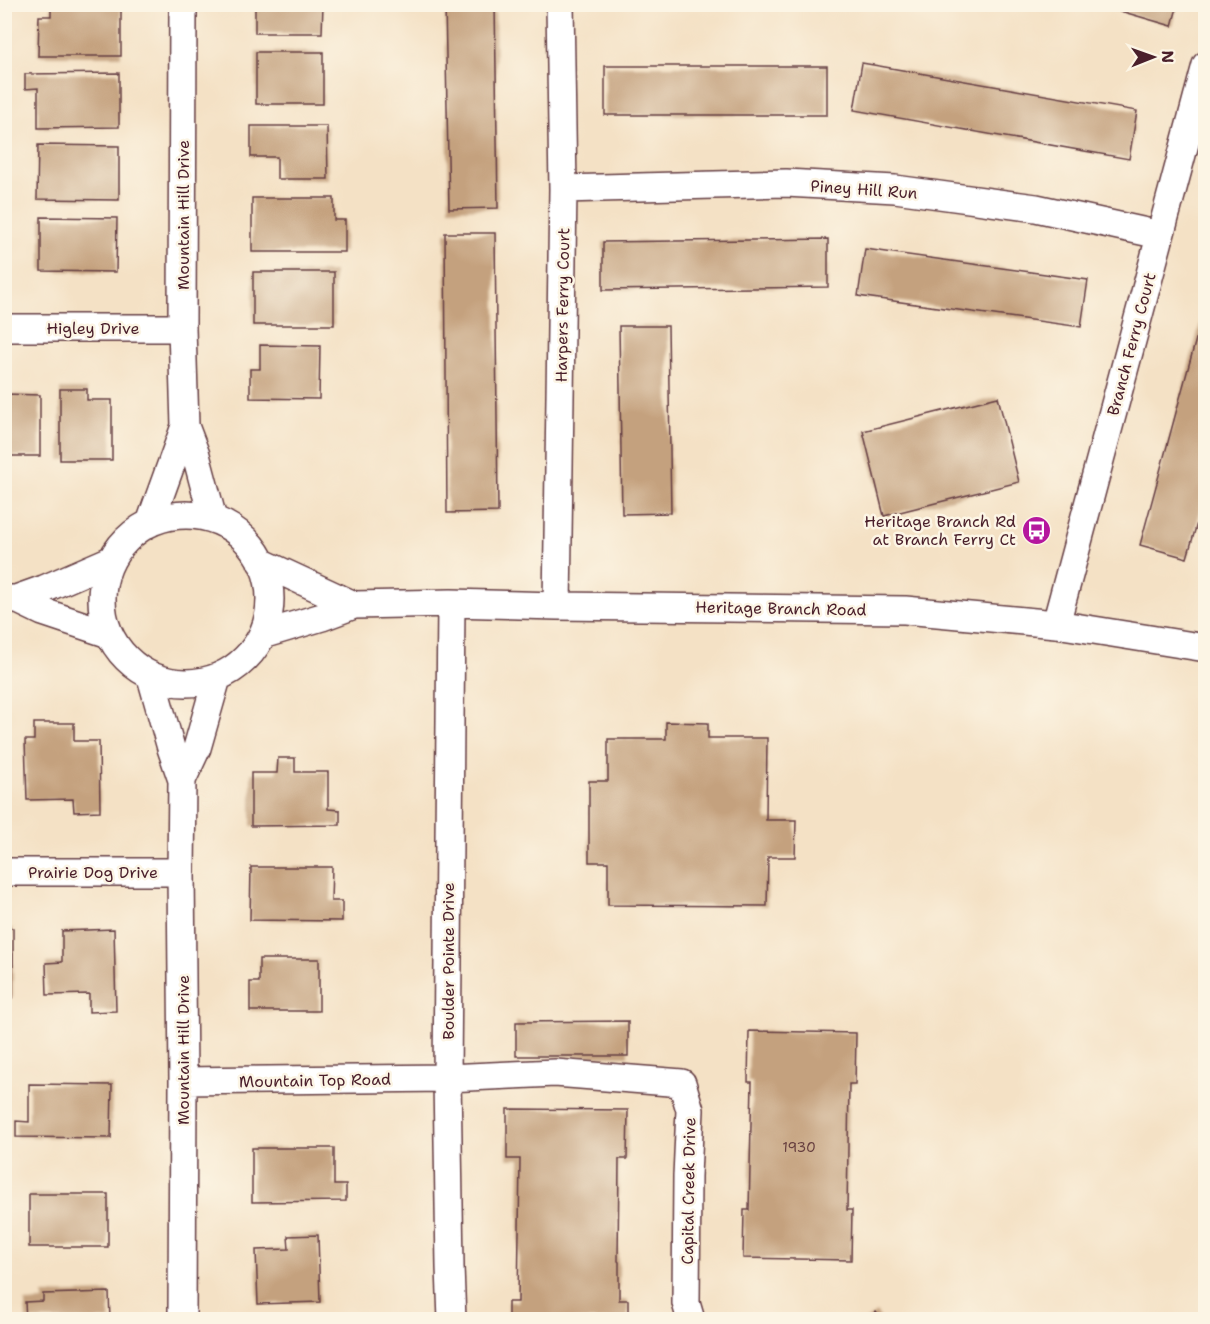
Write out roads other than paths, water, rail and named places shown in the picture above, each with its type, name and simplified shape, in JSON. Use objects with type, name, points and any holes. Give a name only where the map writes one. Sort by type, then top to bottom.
[{"type":"street","name":"Mountain Hill Drive","points":[[183,4],[182,328],[185,426],[196,455],[213,519]]},
{"type":"street","name":"Harpers Ferry Court","points":[[557,606],[563,189],[560,4]]},
{"type":"street","name":"Branch Ferry Court","points":[[1056,624],[1206,65]]},
{"type":"street","name":"Piney Hill Run","points":[[563,189],[786,183],[895,189],[1036,208],[1161,235]]},
{"type":"street","name":"Higley Drive","points":[[4,328],[182,328]]},
{"type":"street","name":"Mountain Hill Drive","points":[[150,523],[185,426]]},
{"type":"street","points":[[192,515],[213,519],[233,529],[249,543],[261,562],[269,586],[269,611],[262,635],[244,661],[217,678],[195,683],[173,683],[152,677],[134,666],[120,652],[109,634],[102,610],[102,585],[111,560],[127,538],[150,523],[170,516],[192,515]]},
{"type":"street","points":[[10,599],[111,560]]},
{"type":"street","name":"Heritage Branch Road","points":[[261,562],[354,604]]},
{"type":"street","points":[[10,599],[109,634]]},
{"type":"street","name":"Heritage Branch Road","points":[[262,635],[322,617],[354,604],[451,603],[905,610],[1056,624],[1206,648]]},
{"type":"street","name":"Boulder Pointe Drive","points":[[451,603],[447,1078],[452,1320]]},
{"type":"street","name":"Mountain Hill Drive","points":[[152,677],[182,780],[182,1320]]},
{"type":"street","name":"Mountain Hill Drive","points":[[182,780],[197,748],[217,678]]},
{"type":"street","name":"Prairie Dog Drive","points":[[4,872],[181,872]]},
{"type":"street","name":"Capital Creek Drive","points":[[447,1078],[555,1074],[682,1083],[690,1110],[686,1303],[691,1320]]},
{"type":"street","name":"Mountain Top Road","points":[[183,1081],[447,1078]]},
{"type":"place","name":"Heritage Branch Rd at Branch Ferry Ct","points":[[1037,530]]}]
